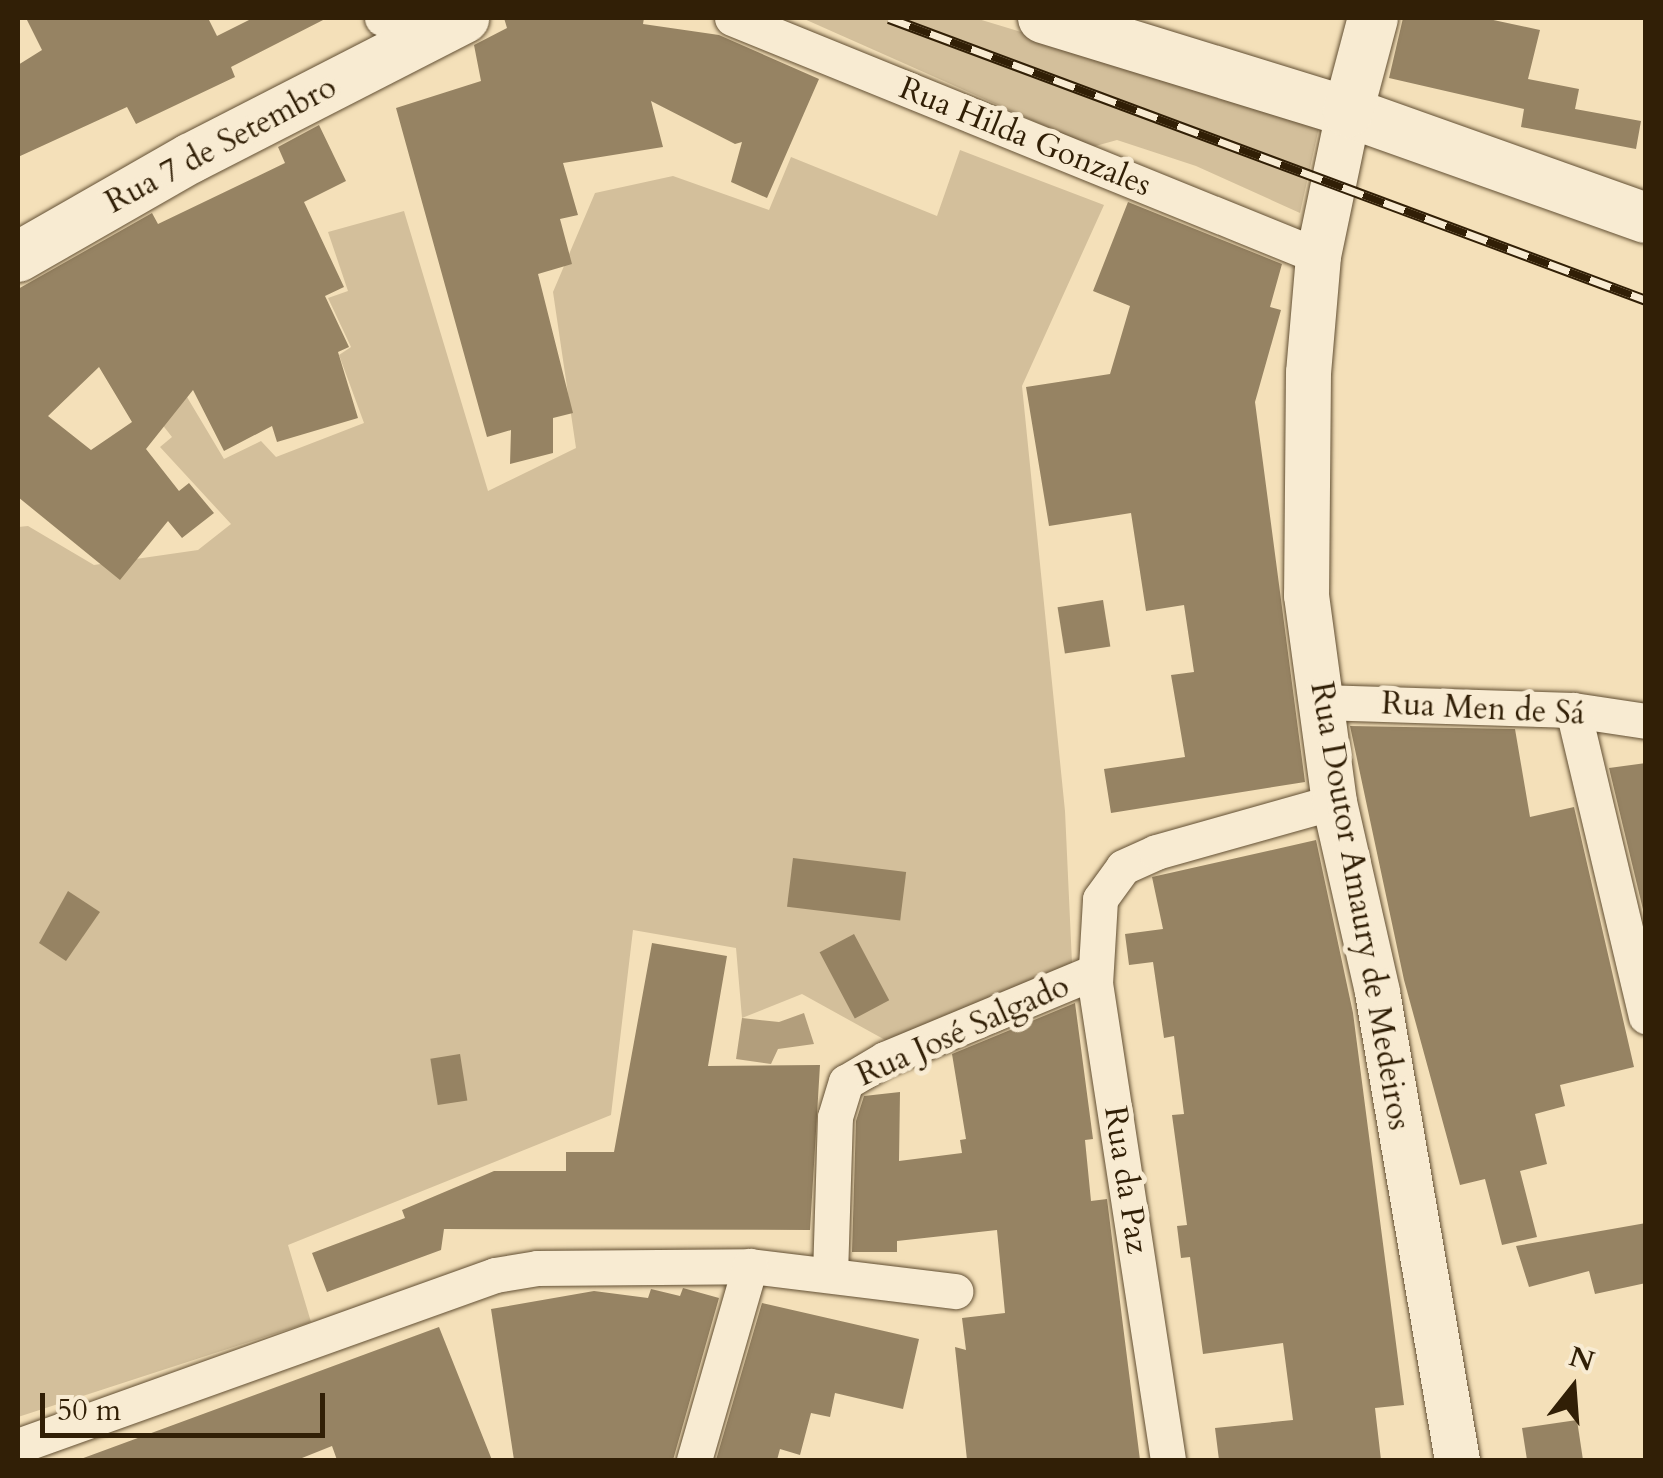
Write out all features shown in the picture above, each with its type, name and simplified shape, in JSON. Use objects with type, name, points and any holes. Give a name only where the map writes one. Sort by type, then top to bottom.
[{"type":"main road","points":[[1043,18],[1348,112],[1646,218]]},
{"type":"main road","points":[[1348,112],[1373,18]]},
{"type":"main road","name":"Rua 7 de Setembro","points":[[18,258],[425,23]]},
{"type":"street","name":"Rua Hilda Gonzales","points":[[732,18],[1318,256]]},
{"type":"street","name":"Rua Doutor Amaury de Medeiros","points":[[1348,112],[1318,256],[1304,528],[1320,702],[1334,802],[1426,1256],[1457,1460]]},
{"type":"street","name":"Rua Men de Sá","points":[[1320,702],[1573,710],[1646,721]]},
{"type":"street","points":[[1573,710],[1646,1016]]},
{"type":"street","name":"Rua da Paz","points":[[1168,1460],[1094,972],[1100,899],[1123,867],[1156,852],[1334,802]]},
{"type":"street","name":"Rua José Salgado","points":[[830,1275],[835,1117],[846,1082],[885,1059],[1094,972]]},
{"type":"street","points":[[694,1460],[750,1266]]},
{"type":"street","points":[[18,1446],[494,1275],[537,1268],[750,1266],[955,1290]]},
{"type":"shaded area","points":[[802,18],[975,18],[1320,123],[1300,213],[1196,166],[1117,140],[1092,147]]},
{"type":"shaded area","points":[[960,150],[1104,205],[1022,386],[1065,811],[1072,963],[887,1041],[802,994],[742,1018],[736,948],[633,930],[611,1115],[288,1245],[311,1322],[18,1417],[18,527],[28,526],[94,565],[198,550],[231,524],[160,447],[172,437],[154,414],[187,397],[224,459],[261,441],[276,457],[364,423],[339,355],[351,347],[328,298],[348,291],[328,232],[404,211],[488,491],[576,448],[553,292],[595,193],[673,176],[769,210],[791,157],[937,216]]},
{"type":"shaded area","points":[[804,1013],[814,1044],[778,1049],[771,1064],[736,1059],[742,1018],[779,1022]]},
{"type":"building","points":[[26,18],[208,18],[217,36],[253,18],[327,18],[231,67],[235,77],[136,124],[127,107],[18,157],[18,65],[42,50]]},
{"type":"building","points":[[504,18],[644,18],[643,24],[719,35],[819,79],[767,198],[731,182],[742,142],[735,144],[651,101],[663,147],[563,163],[578,215],[560,219],[572,264],[538,274],[573,413],[553,418],[553,453],[510,464],[511,430],[487,437],[396,108],[481,81],[474,45],[507,28]]},
{"type":"building","points":[[1403,18],[1484,18],[1540,30],[1528,79],[1579,89],[1575,109],[1641,121],[1636,149],[1521,127],[1524,109],[1389,78]]},
{"type":"building","points":[[319,125],[346,181],[304,202],[344,287],[325,296],[349,347],[338,352],[358,418],[277,442],[272,426],[224,451],[193,390],[146,449],[179,491],[189,483],[214,513],[182,538],[168,521],[120,580],[18,497],[18,289],[152,213],[158,224],[285,163],[278,147]],"holes":[[[99,367],[132,422],[91,450],[48,416]]]},
{"type":"building","points":[[1128,202],[1282,264],[1270,307],[1281,310],[1255,402],[1305,782],[1111,813],[1104,769],[1185,757],[1171,675],[1194,672],[1184,605],[1146,611],[1131,513],[1049,526],[1026,387],[1110,374],[1130,306],[1093,291]]},
{"type":"building","points":[[1103,600],[1110,646],[1065,654],[1058,607]]},
{"type":"building","points":[[1350,726],[1515,729],[1530,817],[1574,807],[1634,1067],[1560,1085],[1565,1106],[1535,1114],[1547,1164],[1520,1171],[1537,1237],[1502,1245],[1485,1179],[1460,1185],[1404,980]]},
{"type":"building","points":[[1646,763],[1646,922],[1609,768]]},
{"type":"building","points":[[1316,840],[1353,1013],[1404,1405],[1375,1408],[1381,1460],[1219,1460],[1215,1428],[1293,1420],[1283,1343],[1203,1354],[1190,1257],[1181,1258],[1177,1226],[1187,1225],[1172,1115],[1184,1114],[1174,1036],[1164,1038],[1153,962],[1129,965],[1125,934],[1163,929],[1152,877]]},
{"type":"building","points":[[793,858],[906,872],[900,921],[787,907]]},
{"type":"building","points":[[68,891],[100,912],[66,961],[39,943]]},
{"type":"building","points":[[854,934],[889,1000],[855,1019],[820,952]]},
{"type":"building","points":[[652,943],[727,956],[708,1066],[820,1065],[810,1230],[444,1229],[441,1250],[327,1292],[312,1253],[405,1218],[402,1210],[494,1171],[566,1171],[566,1152],[614,1152]]},
{"type":"building","points":[[1075,1003],[1093,1139],[1085,1140],[1091,1201],[1107,1199],[1140,1460],[967,1460],[955,1347],[966,1350],[962,1318],[1005,1313],[997,1230],[897,1241],[897,1252],[852,1252],[856,1121],[864,1096],[900,1092],[899,1161],[962,1153],[960,1140],[966,1139],[952,1054]]},
{"type":"building","points":[[460,1054],[467,1100],[438,1105],[430,1059]]},
{"type":"building","points":[[1646,1223],[1646,1283],[1595,1294],[1589,1271],[1529,1287],[1516,1246]]},
{"type":"building","points":[[683,1288],[719,1298],[673,1460],[514,1460],[491,1309],[594,1291],[648,1298],[651,1289],[680,1296]]},
{"type":"building","points":[[762,1303],[919,1339],[903,1409],[835,1393],[830,1417],[811,1413],[800,1455],[780,1449],[777,1460],[716,1460]]},
{"type":"building","points":[[439,1327],[492,1460],[337,1460],[332,1446],[297,1460],[78,1460]]},
{"type":"building","points":[[1577,1420],[1583,1460],[1527,1460],[1522,1428]]},
{"type":"railway","points":[[889,18],[1646,300]]}]
